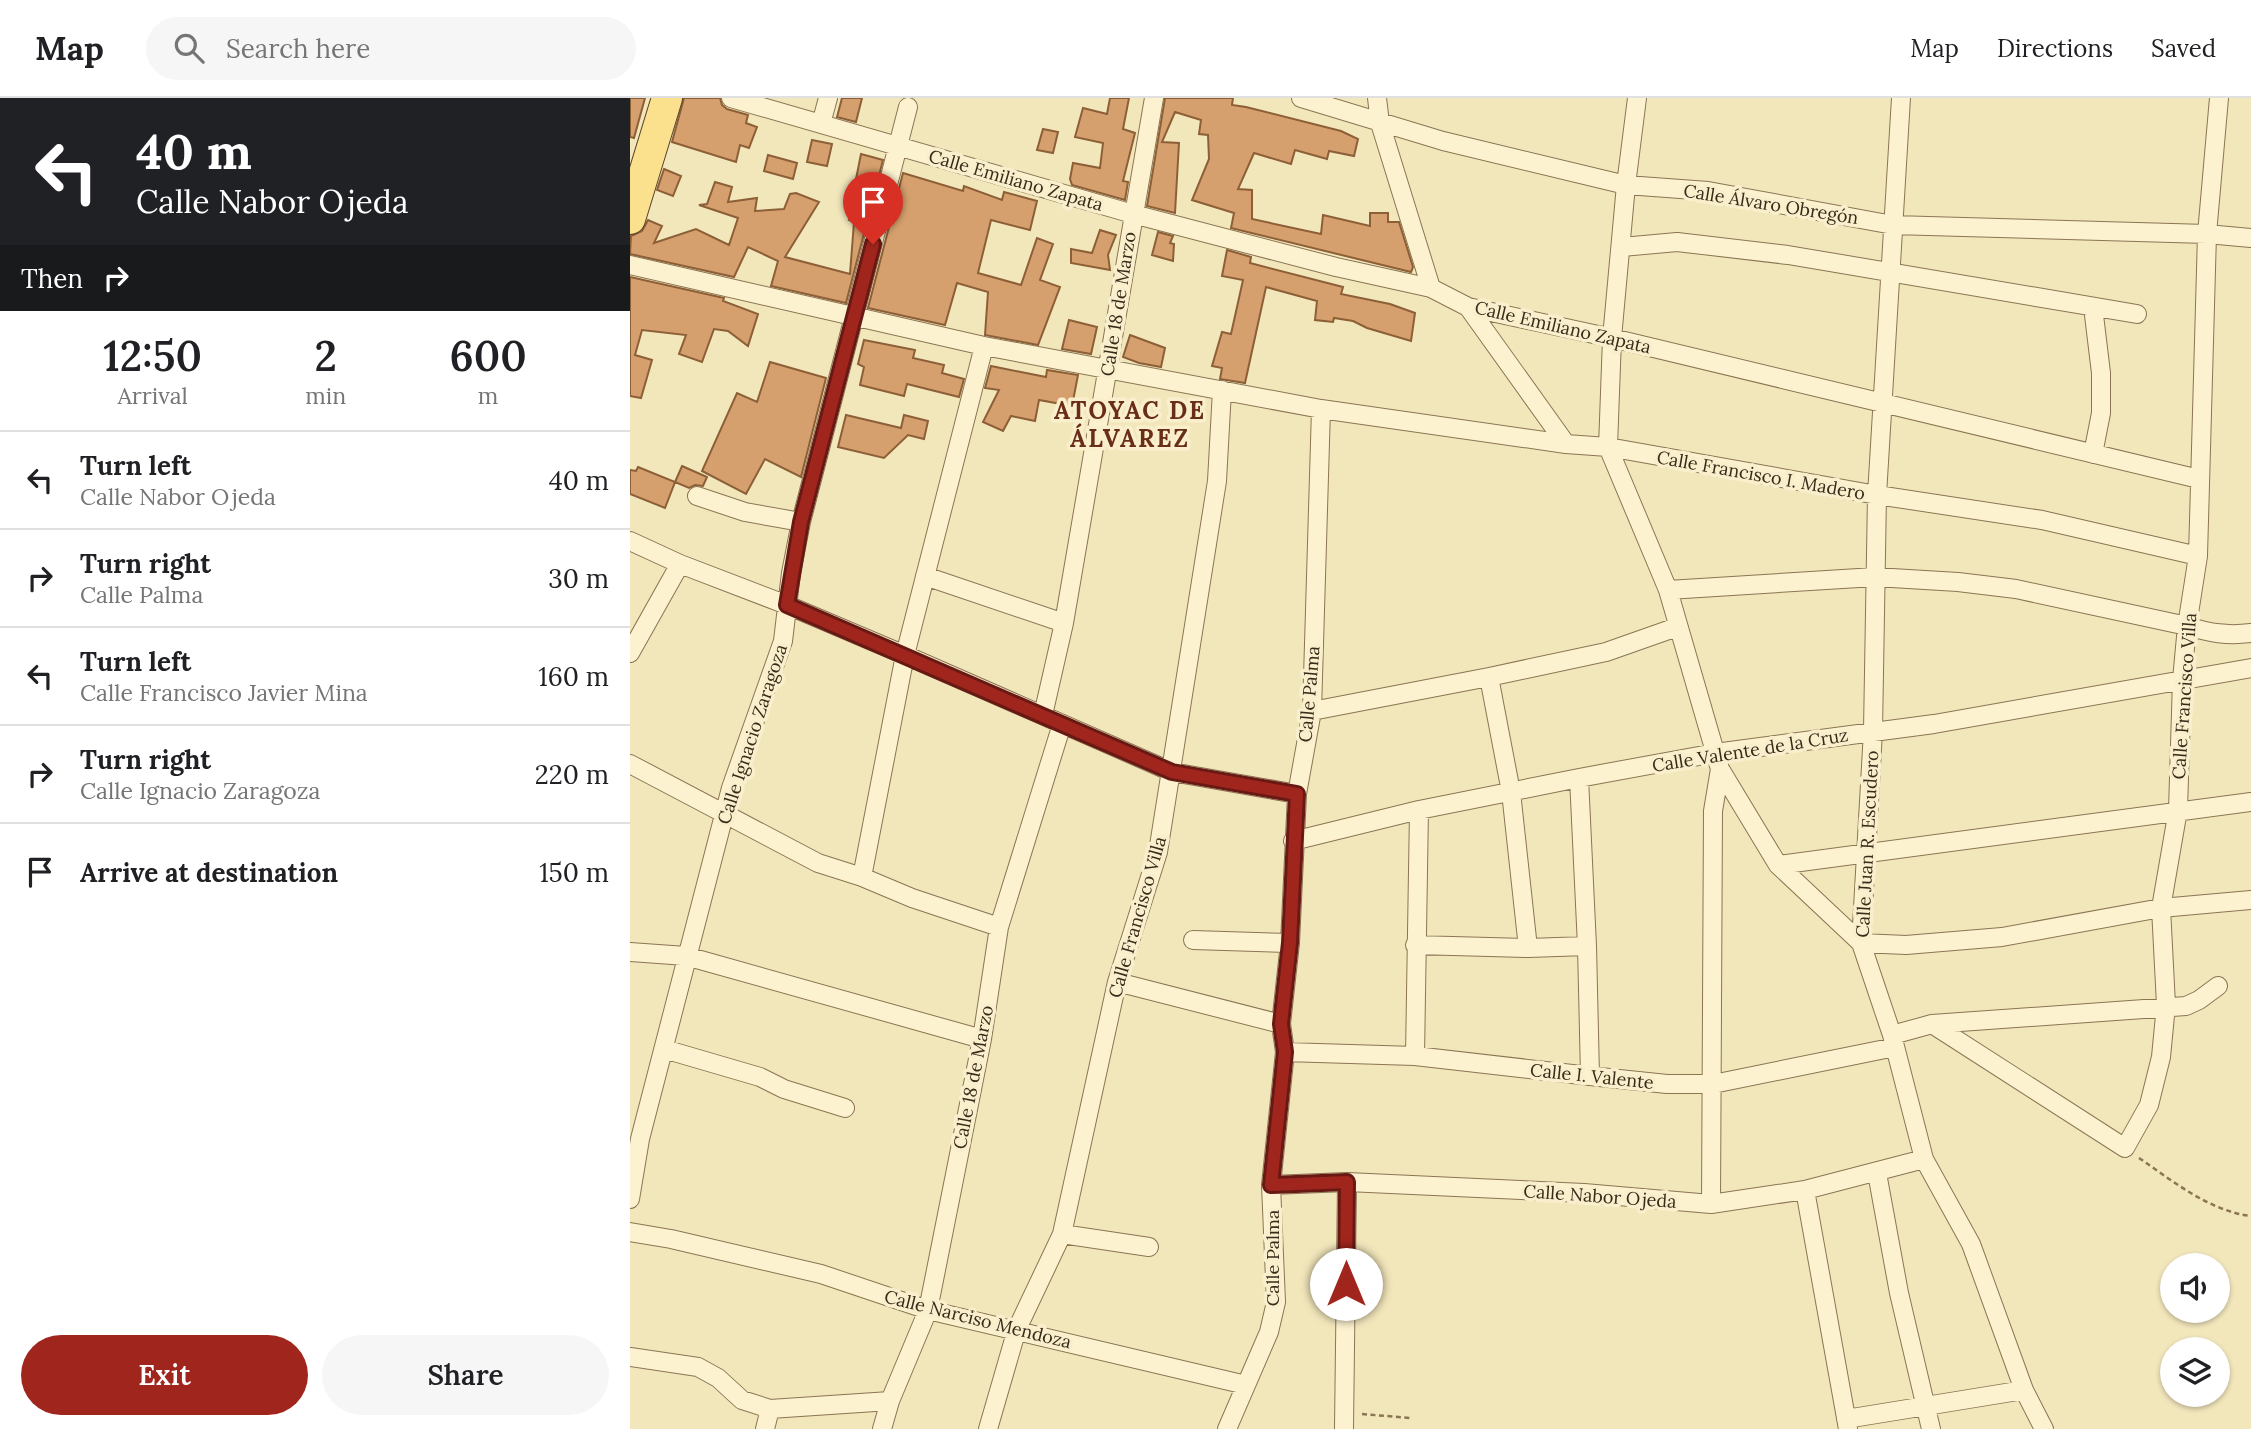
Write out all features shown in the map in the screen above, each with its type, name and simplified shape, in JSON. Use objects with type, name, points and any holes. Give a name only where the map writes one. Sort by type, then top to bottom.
[{"type":"main road","points":[[630,219],[667,98]]},
{"type":"street","name":"Calle Emiliano Zapata","points":[[731,98],[1133,214],[1336,267],[1431,288],[1468,307],[1612,338],[2199,479]]},
{"type":"street","points":[[821,124],[828,98]]},
{"type":"street","name":"Calle 18 de Marzo","points":[[1043,715],[1064,622],[1154,98]]},
{"type":"street","name":"Calle Álvaro Obregón","points":[[1301,98],[1443,141],[1626,185],[1708,191],[1893,225],[2207,234],[2251,238]]},
{"type":"street","points":[[1377,98],[1380,123],[1431,288]]},
{"type":"street","points":[[1637,98],[1612,338],[1608,447],[1668,590],[1718,761],[1778,865],[1861,943],[1906,945],[2002,937],[2161,908],[2251,900]]},
{"type":"street","name":"Calle Juan R. Escudero","points":[[1901,98],[1877,495],[1873,731],[1861,943],[1894,1041],[1924,1159],[1971,1244],[2024,1390],[2043,1429]]},
{"type":"street","name":"Calle Francisco Villa","points":[[2125,1148],[2149,1105],[2161,1057],[2166,1005],[2161,908],[2178,810],[2182,680],[2198,556],[2207,234],[2219,98]]},
{"type":"street","name":"Calle Ignacio Zaragoza","points":[[630,1199],[640,1139],[731,788],[783,641],[801,522],[908,107]]},
{"type":"street","points":[[1622,247],[1677,242],[1788,255],[2137,314]]},
{"type":"street","points":[[630,265],[854,318]]},
{"type":"street","points":[[1468,307],[1566,444]]},
{"type":"street","points":[[2093,307],[2101,373],[2101,413],[2093,454]]},
{"type":"street","name":"Calle Francisco I. Madero","points":[[854,318],[984,346],[1321,409],[1566,444],[1608,447],[1877,495],[2042,520],[2198,556]]},
{"type":"street","points":[[862,877],[905,655],[984,346]]},
{"type":"street","name":"Calle Francisco Villa","points":[[988,1429],[1017,1329],[1062,1234],[1117,982],[1158,852],[1217,481],[1222,390]]},
{"type":"street","name":"Calle Palma","points":[[1227,1429],[1269,1332],[1276,1302],[1271,1185],[1285,1052],[1281,1024],[1290,943],[1297,794],[1312,711],[1321,409]]},
{"type":"street","points":[[697,496],[744,512],[801,522]]},
{"type":"street","points":[[630,541],[905,655],[1172,772],[1297,794]]},
{"type":"street","points":[[630,653],[680,564]]},
{"type":"street","points":[[925,576],[1064,622]]},
{"type":"street","points":[[1668,590],[1875,577],[1958,582],[2016,589],[2213,634],[2251,632]]},
{"type":"street","points":[[1312,711],[1606,652],[1677,627]]},
{"type":"street","name":"Calle Valente de la Cruz","points":[[1293,841],[1419,810],[1579,778],[1718,761],[1873,731],[1934,724],[2251,668]]},
{"type":"street","points":[[1489,677],[1511,792],[1528,948]]},
{"type":"street","name":"Calle 18 de Marzo","points":[[882,1429],[890,1401],[928,1310],[982,1039],[999,927],[1062,724]]},
{"type":"street","points":[[1711,1204],[1713,811],[1718,761]]},
{"type":"street","points":[[630,764],[818,863],[999,927]]},
{"type":"street","points":[[1579,778],[1590,1076]]},
{"type":"street","points":[[1778,865],[2251,802]]},
{"type":"street","points":[[1415,1056],[1419,810]]},
{"type":"street","points":[[1193,940],[1290,943]]},
{"type":"street","points":[[1415,945],[1528,948],[1587,946]]},
{"type":"street","points":[[630,952],[686,956],[982,1039]]},
{"type":"street","points":[[1117,982],[1281,1024]]},
{"type":"street","name":"Calle I. Valente","points":[[1285,1052],[1415,1056],[1667,1084],[1713,1084],[1894,1041],[1932,1024],[2166,1005],[2186,1006],[2218,986]]},
{"type":"street","points":[[1932,1024],[2125,1148]]},
{"type":"street","points":[[664,1049],[760,1077],[784,1089],[845,1108]]},
{"type":"street","name":"Calle Nabor Ojeda","points":[[1271,1185],[1347,1182],[1584,1192],[1711,1204],[1805,1190],[1924,1159]]},
{"type":"street","points":[[1877,1173],[1899,1293],[1931,1429]]},
{"type":"street","points":[[1345,1421],[1347,1182]]},
{"type":"street","points":[[1805,1190],[1847,1424],[1926,1406],[2024,1390]]},
{"type":"street","name":"Calle Narciso Mendoza","points":[[630,1232],[821,1274],[928,1310],[1246,1385]]},
{"type":"street","points":[[1062,1234],[1149,1247]]},
{"type":"street","points":[[630,1357],[698,1367],[718,1378],[742,1400],[771,1409],[890,1401]]},
{"type":"street","points":[[765,1429],[771,1409]]},
{"type":"path","points":[[2125,1148],[2207,1202],[2233,1214],[2251,1216]]},
{"type":"path","points":[[1345,1421],[1410,1418]]},
{"type":"building","points":[[630,98],[645,98],[634,138],[630,137]]},
{"type":"building","points":[[684,98],[720,98],[727,109],[748,115],[746,123],[757,127],[749,148],[740,145],[736,162],[672,142]]},
{"type":"building","points":[[842,98],[862,98],[856,122],[837,117]]},
{"type":"building","points":[[1110,98],[1129,98],[1123,129],[1135,133],[1123,181],[1128,182],[1125,200],[1072,185],[1070,179],[1073,163],[1100,168],[1103,143],[1075,137],[1083,108],[1107,114]]},
{"type":"building","points":[[1165,98],[1233,98],[1232,105],[1341,131],[1358,139],[1354,156],[1329,151],[1327,159],[1295,150],[1291,164],[1254,153],[1238,189],[1252,190],[1252,219],[1321,234],[1323,215],[1370,226],[1370,213],[1388,213],[1388,222],[1399,222],[1413,267],[1411,272],[1231,228],[1234,213],[1192,200],[1209,159],[1208,135],[1199,134],[1201,120],[1175,112],[1162,142],[1179,143],[1175,213],[1147,206]]},
{"type":"building","points":[[1043,129],[1058,132],[1053,153],[1037,150]]},
{"type":"building","points":[[812,140],[832,144],[827,166],[807,162]]},
{"type":"building","points":[[861,154],[883,160],[846,303],[771,286],[778,261],[748,247],[734,277],[630,254],[631,236],[642,231],[648,220],[662,226],[654,243],[696,229],[729,245],[738,218],[699,205],[707,204],[715,182],[732,187],[728,202],[757,198],[755,211],[784,209],[790,194],[796,193],[819,202],[785,257],[850,274],[854,222],[849,220],[864,187],[855,184]]},
{"type":"building","points":[[768,155],[797,163],[793,179],[764,171]]},
{"type":"building","points":[[664,169],[681,176],[673,196],[657,190]]},
{"type":"building","points":[[903,173],[963,191],[964,186],[1002,200],[1004,192],[1037,201],[1030,230],[991,220],[978,273],[1021,285],[1037,238],[1053,244],[1040,280],[1060,287],[1038,345],[985,335],[988,292],[957,283],[945,325],[868,308]]},
{"type":"building","points":[[1100,230],[1116,235],[1108,255],[1110,270],[1071,263],[1071,249],[1092,253]]},
{"type":"building","points":[[1158,232],[1173,236],[1170,243],[1174,244],[1173,261],[1152,255]]},
{"type":"building","points":[[1227,250],[1251,257],[1250,263],[1343,287],[1341,294],[1390,304],[1415,313],[1411,341],[1353,321],[1334,318],[1333,322],[1315,320],[1317,301],[1266,287],[1245,383],[1220,379],[1222,368],[1212,366],[1222,332],[1231,334],[1243,280],[1222,276]]},
{"type":"building","points":[[630,277],[724,298],[723,301],[758,314],[748,346],[728,331],[714,329],[702,362],[679,354],[686,335],[642,330],[635,355],[652,360],[641,398],[630,396]]},
{"type":"building","points":[[1069,320],[1097,327],[1091,354],[1062,349]]},
{"type":"building","points":[[1130,335],[1165,348],[1161,367],[1123,357]]},
{"type":"building","points":[[864,340],[915,350],[913,358],[944,365],[942,373],[964,379],[959,397],[907,384],[904,396],[860,385],[864,367],[858,364]]},
{"type":"building","points":[[770,362],[826,378],[801,477],[765,459],[746,494],[702,471],[737,393],[757,402]]},
{"type":"building","points":[[991,366],[1046,377],[1047,370],[1078,375],[1072,406],[1039,400],[1035,421],[1011,416],[1003,431],[983,422],[999,390],[985,388]]},
{"type":"building","points":[[846,415],[901,428],[904,415],[928,421],[924,439],[908,435],[884,458],[838,447]]},
{"type":"building","points":[[682,466],[707,477],[703,486],[695,485],[689,488],[675,482]]},
{"type":"building","points":[[638,467],[675,482],[665,508],[630,494],[630,470],[636,471]]},
{"type":"district","name":"ATOYAC DE ÁLVAREZ","points":[[1130,424]]},
{"type":"route","points":[[873,244],[801,522],[787,605],[1172,772],[1297,794],[1290,943],[1281,1024],[1285,1052],[1271,1185],[1347,1182],[1346,1284]]}]
